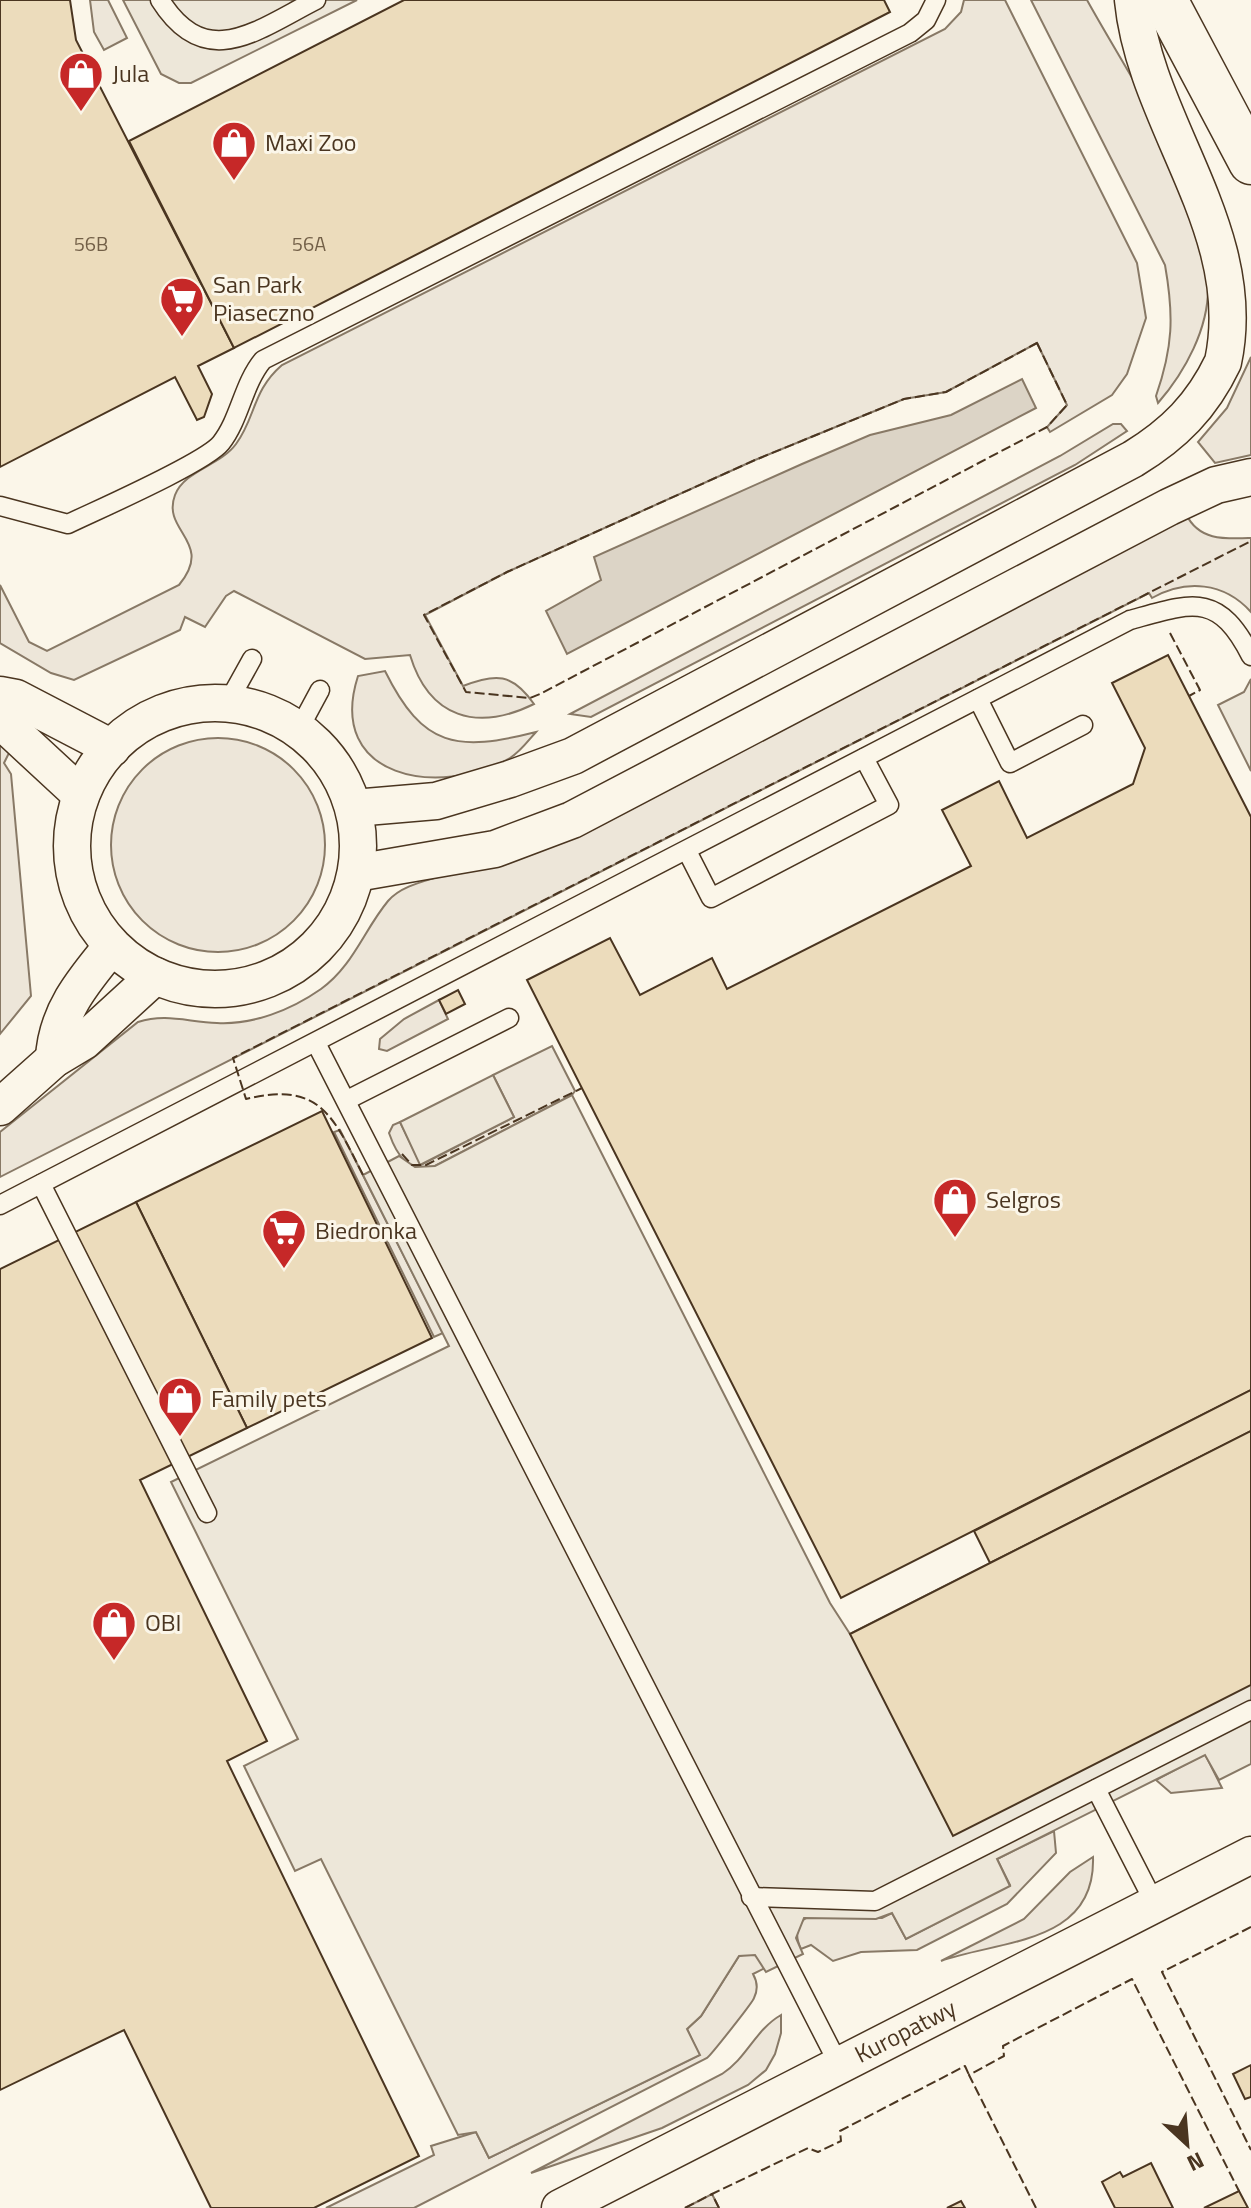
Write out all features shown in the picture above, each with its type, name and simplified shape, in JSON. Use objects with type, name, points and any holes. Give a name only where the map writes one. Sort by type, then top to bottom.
[{"type":"main road","points":[[1165,0],[1251,162]]},
{"type":"street","points":[[354,808],[436,801],[573,756],[1133,459],[1162,441],[1183,422],[1208,393],[1230,347],[1238,275],[1233,240],[1221,210],[1145,57],[1135,24],[1133,0]]},
{"type":"street","points":[[356,873],[495,849],[572,820],[1169,507],[1216,485],[1251,477]]},
{"type":"street","points":[[0,695],[16,698],[112,748]]},
{"type":"street","points":[[206,703],[227,704],[270,714],[299,729],[323,751],[342,778],[354,808],[358,841],[356,873],[346,904],[329,933],[308,955],[282,972],[254,984],[224,989],[193,988],[155,976],[112,946],[88,911],[79,891],[72,859],[73,826],[81,795],[96,766],[112,748],[144,722],[174,708],[206,703]]},
{"type":"street","points":[[0,720],[81,795]]},
{"type":"street","points":[[54,1059],[55,1035],[62,1016],[112,946]]},
{"type":"street","points":[[0,1107],[54,1059],[84,1041],[155,976]]},
{"type":"street","name":"Kuropatwy","points":[[560,2208],[1251,1855]]},
{"type":"lane","points":[[160,0],[173,20],[185,31],[200,39],[218,42],[234,40],[316,0]]},
{"type":"lane","points":[[0,506],[68,524],[197,460],[218,447],[228,434],[254,370],[263,360],[910,33],[926,20],[936,0]]},
{"type":"lane","points":[[0,1205],[1130,620],[1195,604],[1213,608],[1229,621],[1251,656]]},
{"type":"lane","points":[[227,704],[252,659]]},
{"type":"lane","points":[[299,729],[320,690]]},
{"type":"lane","points":[[978,699],[1010,763],[1083,725]]},
{"type":"lane","points":[[687,851],[711,898],[889,805],[864,758]]},
{"type":"lane","points":[[347,1100],[509,1018]]},
{"type":"lane","points":[[316,1043],[839,2065]]},
{"type":"lane","points":[[41,1184],[207,1513]]},
{"type":"lane","points":[[751,1897],[875,1901],[1251,1710]]},
{"type":"lane","points":[[1096,1789],[1155,1904]]},
{"type":"shaded area","points":[[90,0],[108,0],[127,38],[104,50],[94,32]]},
{"type":"shaded area","points":[[123,0],[357,0],[191,83],[179,83],[161,74]]},
{"type":"shaded area","points":[[964,0],[1005,0],[1137,263],[1146,318],[1127,374],[1112,395],[1050,432],[1047,427],[1067,405],[1037,343],[946,392],[904,399],[755,460],[507,572],[425,615],[463,686],[485,679],[503,678],[518,686],[534,704],[513,713],[493,717],[458,714],[429,693],[410,655],[365,659],[234,591],[226,596],[205,627],[185,617],[180,630],[74,680],[51,673],[0,643],[0,585],[29,642],[47,651],[179,585],[189,570],[192,558],[190,547],[175,518],[175,495],[186,480],[221,458],[236,444],[265,385],[282,365],[945,29],[961,12]]},
{"type":"shaded area","points":[[1031,0],[1087,0],[1165,138],[1195,212],[1204,249],[1208,286],[1204,318],[1194,349],[1158,403],[1156,396],[1166,362],[1170,331],[1165,265]]},
{"type":"shaded area","points":[[1251,357],[1251,455],[1215,463],[1198,442],[1227,408]]},
{"type":"shaded area","points":[[1022,379],[1036,408],[567,654],[546,611],[601,580],[594,557],[870,435],[951,415]]},
{"type":"shaded area","points":[[1113,424],[1121,424],[1127,431],[1075,465],[591,717],[570,714],[1060,456]]},
{"type":"shaded area","points":[[1186,514],[1191,523],[1205,534],[1222,538],[1251,538],[1251,612],[1229,594],[1217,589],[1191,586],[1152,598],[1149,593],[0,1177],[0,1132],[138,1022],[168,1018],[231,1023],[258,1019],[297,1003],[321,989],[342,970],[388,901],[405,889],[438,877]]},
{"type":"shaded area","points":[[385,671],[414,716],[445,738],[484,742],[536,732],[514,756],[482,770],[452,777],[422,777],[395,771],[373,758],[358,738],[352,711],[358,676]]},
{"type":"shaded area","points":[[1251,679],[1251,771],[1218,705],[1244,692]]},
{"type":"shaded area","points":[[218,738],[259,746],[293,770],[317,804],[325,845],[317,886],[293,920],[259,944],[218,952],[177,944],[143,920],[119,886],[111,845],[119,804],[143,770],[177,746]]},
{"type":"shaded area","points":[[0,742],[10,751],[4,763],[11,774],[31,996],[0,1034]]},
{"type":"shaded area","points":[[439,1000],[448,1019],[387,1051],[379,1049],[380,1039],[404,1019]]},
{"type":"shaded area","points":[[552,1046],[575,1091],[572,1095],[435,1166],[411,1165],[400,1155],[389,1133],[393,1125],[400,1122],[421,1165],[514,1117],[493,1075]]},
{"type":"shaded area","points":[[493,1075],[514,1117],[420,1165],[400,1122]]},
{"type":"shaded area","points":[[572,1095],[830,1603],[850,1634],[1251,1431],[1251,1764],[1219,1780],[1205,1755],[997,1859],[1010,1886],[906,1939],[892,1913],[876,1919],[804,1918],[796,1938],[803,1954],[766,1972],[755,1955],[739,1956],[701,2016],[687,2029],[700,2055],[489,2158],[476,2132],[458,2135],[321,1859],[295,1871],[244,1766],[298,1739],[171,1482],[449,1346],[363,1175],[399,1156],[415,1167],[435,1166]]},
{"type":"shaded area","points":[[340,1130],[443,1333],[434,1337],[334,1132]]},
{"type":"shaded area","points":[[1205,1754],[1222,1788],[1171,1793],[1156,1780]]},
{"type":"shaded area","points":[[1054,1831],[1056,1853],[1007,1904],[917,1950],[861,1952],[833,1961],[811,1945],[801,1949],[798,1928],[803,1920],[813,1916],[882,1918],[892,1913],[906,1939],[1010,1885],[997,1859]]},
{"type":"shaded area","points":[[1093,1857],[1090,1886],[1079,1907],[1062,1923],[1015,1942],[941,1961],[1024,1919],[1070,1872]]},
{"type":"shaded area","points":[[751,1953],[765,1968],[753,1974],[756,1986],[754,1998],[707,2058],[414,2208],[326,2208],[434,2155],[431,2146],[476,2132],[489,2158],[699,2055],[687,2029],[701,2016],[739,1956]]},
{"type":"shaded area","points":[[781,2015],[781,2033],[775,2054],[766,2070],[748,2085],[662,2128],[531,2173],[722,2074],[764,2028]]},
{"type":"shaded area","points":[[712,2194],[719,2208],[685,2208]]},
{"type":"building","points":[[0,0],[70,0],[76,40],[234,348],[198,366],[212,394],[204,417],[197,420],[175,377],[0,467]]},
{"type":"building","points":[[404,0],[884,0],[890,12],[234,348],[129,141]]},
{"type":"building","name":"Selgros","points":[[1168,655],[1251,817],[1251,1390],[841,1598],[527,980],[610,938],[640,995],[712,958],[727,989],[971,866],[942,810],[999,781],[1027,838],[1133,784],[1145,748],[1112,683]]},
{"type":"building","points":[[458,990],[465,1004],[446,1014],[439,1000]]},
{"type":"building","name":"Biedronka","points":[[322,1111],[432,1338],[247,1428],[136,1202]]},
{"type":"building","name":"OBI","points":[[136,1202],[247,1428],[140,1480],[267,1741],[227,1761],[419,2156],[314,2208],[211,2208],[124,2030],[0,2090],[0,1269]]},
{"type":"building","points":[[1251,1390],[1251,1431],[990,1563],[974,1531]]},
{"type":"building","points":[[1251,1431],[1251,1685],[953,1836],[850,1634]]},
{"type":"building","points":[[1251,2065],[1251,2097],[1245,2099],[1233,2074]]},
{"type":"building","points":[[1151,2163],[1173,2208],[1115,2208],[1102,2182],[1120,2172],[1123,2177]]},
{"type":"building","points":[[1239,2191],[1248,2208],[1204,2208]]},
{"type":"building","points":[[961,2201],[965,2208],[947,2208]]},
{"type":"fence","points":[[1037,343],[1067,405],[1047,427],[540,694],[530,698],[466,692],[424,615],[507,572],[755,460],[904,399],[946,392],[1037,343]]},
{"type":"fence","points":[[363,1175],[332,1120],[321,1108],[291,1095],[246,1099],[233,1058],[1251,541]]},
{"type":"fence","points":[[1170,633],[1200,690],[1189,696]]},
{"type":"fence","points":[[402,1154],[412,1165],[426,1165],[582,1088]]},
{"type":"fence","points":[[1251,1927],[1162,1972],[1251,2150]]},
{"type":"fence","points":[[1036,2208],[969,2075],[1004,2056],[1003,2046],[1132,1979],[1239,2191]]},
{"type":"fence","points":[[719,2208],[712,2194],[808,2148],[818,2152],[841,2141],[840,2131],[965,2066],[969,2075]]},
{"type":"fence","points":[[685,2208],[712,2194]]},
{"type":"place","name":"Jula","points":[[81,113]]},
{"type":"place","name":"Maxi Zoo","points":[[234,182]]},
{"type":"place","name":"San Park Piaseczno","points":[[182,338]]},
{"type":"place","name":"Selgros","points":[[955,1239]]},
{"type":"place","name":"Biedronka","points":[[284,1270]]},
{"type":"place","name":"Family pets","points":[[180,1438]]},
{"type":"place","name":"OBI","points":[[114,1662]]}]
